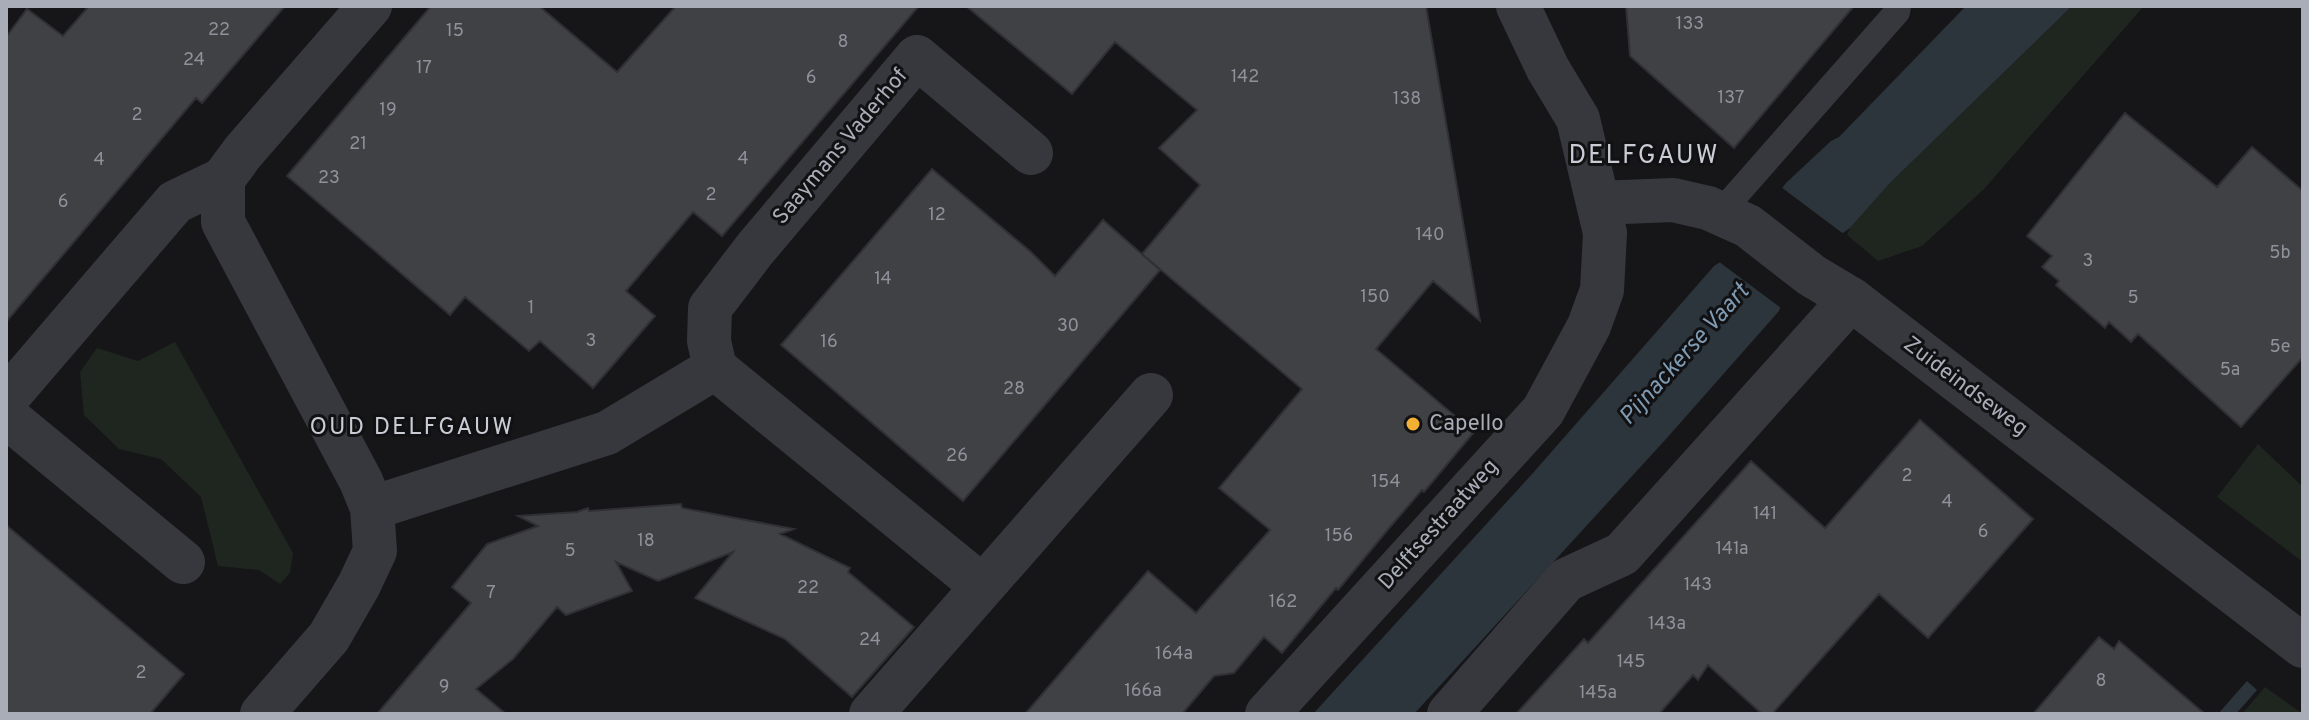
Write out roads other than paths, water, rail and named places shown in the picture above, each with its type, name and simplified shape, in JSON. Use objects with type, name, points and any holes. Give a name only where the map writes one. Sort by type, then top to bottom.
[{"type":"street","points":[[6,399],[175,202],[223,179],[370,6]]},
{"type":"street","name":"Delftsestraatweg","points":[[1267,714],[1543,411],[1589,326],[1602,290],[1605,233],[1578,119],[1548,69],[1518,6]]},
{"type":"street","name":"Saaymans Vaderhof","points":[[715,368],[709,341],[710,308],[755,249],[917,57],[1031,153]]},
{"type":"street","points":[[223,179],[223,222],[361,481],[372,508],[375,551],[359,585],[329,637],[262,714]]},
{"type":"street","name":"Zuideindseweg","points":[[1598,203],[1673,200],[1694,203],[1734,220],[1811,275],[1851,299],[2303,646]]},
{"type":"street","points":[[1449,714],[1566,580],[1622,554],[1851,299]]},
{"type":"street","points":[[372,508],[607,433],[715,368],[982,586]]},
{"type":"street","points":[[871,714],[1151,395]]},
{"type":"street","points":[[6,416],[183,562]]},
{"type":"lane","points":[[1734,220],[1897,12],[1898,6]]},
{"type":"water","name":"Pijnackerse Vaart","points":[[1966,6],[2072,6],[1840,235],[1779,311],[1666,439],[1414,714],[1313,714],[1533,473],[1714,266],[1722,261],[1787,182],[1839,137]]},
{"type":"water","points":[[2247,681],[2257,690],[2236,714],[2218,714]]},
{"type":"place","name":"Capello","points":[[1413,424]]},
{"type":"district","name":"DELFGAUW","points":[[1644,156]]},
{"type":"district","name":"OUD DELFGAUW","points":[[412,428]]}]
